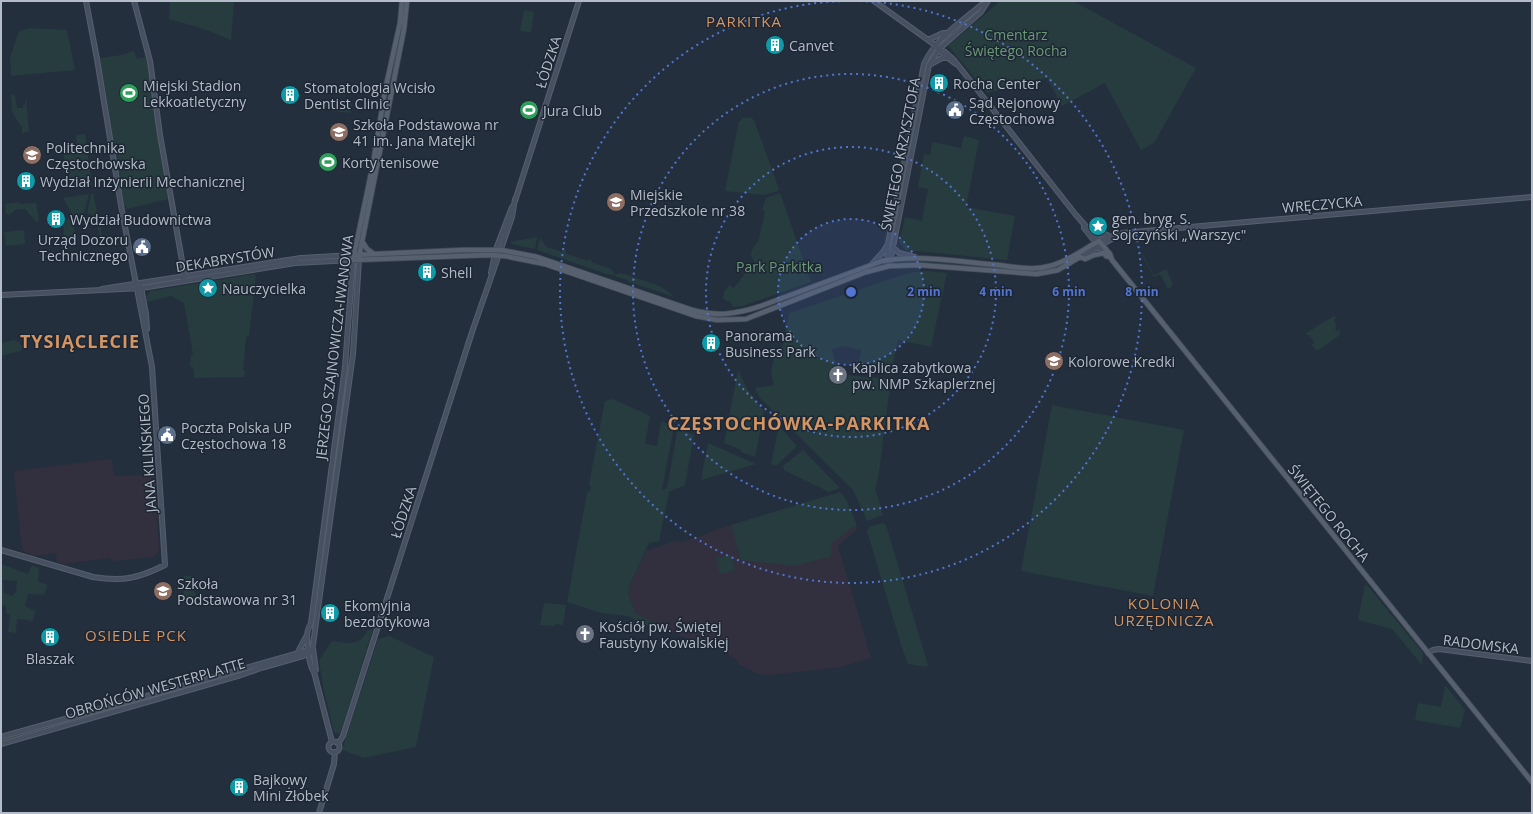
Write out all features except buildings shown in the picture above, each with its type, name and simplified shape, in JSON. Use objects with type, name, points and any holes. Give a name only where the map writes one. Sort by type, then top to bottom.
[{"type":"main road","name":"JERZEGO SZAJNOWICZA-IWANOWA","points":[[353,260],[373,164],[385,91],[400,23],[402,1]]},
{"type":"main road","name":"JERZEGO SZAJNOWICZA-IWANOWA","points":[[359,260],[404,29],[406,1]]},
{"type":"main road","points":[[362,241],[367,249],[374,254]]},
{"type":"main road","points":[[354,255],[498,252],[537,256],[692,310],[718,315],[730,315],[746,311],[814,287],[872,264],[889,260],[920,258],[1022,268],[1041,268],[1055,265],[1099,244]]},
{"type":"main road","name":"ŚWIĘTEGO ROCHA","points":[[1099,244],[1110,254],[1110,257],[1532,782]]},
{"type":"main road","points":[[353,260],[498,252],[545,264],[696,316],[711,320],[723,321],[750,317],[866,272],[889,266],[919,265],[1037,274],[1058,270],[1080,257],[1085,259],[1094,254],[1104,253]]},
{"type":"main road","name":"ŚWIĘTEGO ROCHA","points":[[1104,253],[1106,256],[1110,257]]},
{"type":"street","name":"JANA KILIŃSKIEGO","points":[[1,550],[93,578],[108,580],[138,577],[165,566],[153,371],[148,339],[147,317],[139,287],[86,1]]},
{"type":"street","points":[[134,1],[150,61],[160,135],[184,276],[182,281]]},
{"type":"street","name":"ŁÓDZKA","points":[[338,744],[345,728],[498,252],[512,217],[515,199],[579,1]]},
{"type":"street","name":"ŚWIĘTEGO ROCHA","points":[[874,1],[935,45],[947,58],[956,64]]},
{"type":"street","name":"ŚWIĘTEGO KRZYSZTOFA","points":[[889,260],[888,244],[920,75],[926,58],[935,45],[948,33],[980,5],[986,3]]},
{"type":"street","name":"ŚWIĘTEGO KRZYSZTOFA","points":[[889,260],[893,247],[929,65],[939,49],[981,12],[985,8],[986,3]]},
{"type":"street","points":[[928,40],[943,32],[948,33]]},
{"type":"street","name":"ŚWIĘTEGO ROCHA","points":[[939,49],[947,53],[992,107],[1084,225],[1084,228],[1099,244]]},
{"type":"street","points":[[929,65],[942,58],[947,58]]},
{"type":"street","name":"WRĘCZYCKA","points":[[1099,244],[1122,233],[1532,197]]},
{"type":"street","name":"ŚWIĘTEGO ROCHA","points":[[1084,225],[1087,226],[1095,236],[1104,253]]},
{"type":"street","points":[[1095,236],[1105,234],[1109,236]]},
{"type":"street","name":"WRĘCZYCKA","points":[[1099,244],[1109,236],[1115,236]]},
{"type":"street","points":[[872,264],[888,244]]},
{"type":"street","points":[[1080,257],[1099,244]]},
{"type":"street","points":[[893,247],[898,253],[920,258]]},
{"type":"street","name":"DEKABRYSTÓW","points":[[139,287],[184,276],[301,258],[354,255]]},
{"type":"street","name":"DEKABRYSTÓW","points":[[1,295],[139,287],[295,263],[353,260]]},
{"type":"street","name":"JERZEGO SZAJNOWICZA-IWANOWA","points":[[332,742],[314,672],[312,670],[307,634],[311,623],[345,367],[353,260]]},
{"type":"street","name":"JERZEGO SZAJNOWICZA-IWANOWA","points":[[310,651],[314,638],[353,354],[359,260]]},
{"type":"street","points":[[889,260],[889,266]]},
{"type":"street","points":[[298,652],[307,634]]},
{"type":"street","name":"RADOMSKA","points":[[1428,653],[1439,649],[1532,661]]},
{"type":"street","name":"OBROŃCÓW WESTERPLATTE","points":[[1,737],[298,652],[310,651]]},
{"type":"street","name":"OBROŃCÓW WESTERPLATTE","points":[[1,744],[233,678],[310,651]]},
{"type":"street","points":[[319,813],[334,764],[335,752],[339,749],[338,744],[332,742],[329,745],[329,749],[335,752]]},
{"type":"shaded area","points":[[112,459],[114,476],[155,475],[159,552],[153,557],[112,561],[110,558],[64,564],[57,562],[56,553],[34,556],[22,550],[14,471]]},
{"type":"shaded area","points":[[840,492],[847,502],[857,529],[838,546],[871,658],[841,667],[770,675],[759,674],[738,664],[738,661],[727,653],[703,641],[697,644],[635,613],[628,593],[629,587],[646,551],[676,541],[682,542],[705,535],[709,532]]},
{"type":"green space","points":[[170,1],[234,1],[231,40],[204,29],[169,19]]},
{"type":"green space","name":"Cmentarz Świętego Rocha","points":[[998,1],[1073,1],[1196,68],[1154,143],[1141,150],[1105,83],[1062,106],[1047,78],[987,93],[949,47],[949,45],[997,4]]},
{"type":"green space","points":[[524,10],[534,12],[531,32],[520,31]]},
{"type":"green space","points":[[30,28],[67,30],[75,70],[11,76],[10,57],[19,31]]},
{"type":"green space","points":[[134,51],[137,59],[146,57],[148,63],[157,135],[168,199],[127,209],[124,204],[100,58],[122,55]]},
{"type":"green space","points":[[11,95],[15,95],[17,108],[23,108],[26,99],[29,132],[22,133],[22,128],[12,112]]},
{"type":"green space","points":[[333,100],[352,102],[351,113],[332,111]]},
{"type":"green space","points":[[742,118],[751,118],[754,120],[779,189],[778,191],[765,195],[725,191],[739,121],[741,121]]},
{"type":"green space","points":[[907,128],[908,130],[883,245]]},
{"type":"green space","points":[[85,134],[92,185],[71,188],[68,175],[66,174],[63,149],[77,147],[76,135]]},
{"type":"green space","points":[[964,136],[979,140],[966,207],[1015,216],[1007,260],[906,250],[899,243],[905,217],[922,221],[928,189],[918,187],[924,154],[930,155],[932,142],[961,148]]},
{"type":"green space","name":"Korty tenisowe","points":[[321,155],[336,156],[334,171],[320,168]]},
{"type":"green space","points":[[93,193],[102,235],[100,238],[95,216],[87,213],[91,194]]},
{"type":"green space","name":"Park Parkitka","points":[[780,193],[811,282],[743,306],[733,307],[731,302],[726,301],[723,298],[724,292],[729,285],[734,288],[754,262],[751,255],[752,250],[759,239],[765,211],[762,210],[766,198]]},
{"type":"green space","points":[[89,194],[84,213],[73,216],[63,198]]},
{"type":"green space","points":[[19,202],[20,204],[36,203],[39,221],[36,222],[25,209],[15,210],[10,215],[6,214],[5,204]]},
{"type":"green space","points":[[72,218],[77,242],[64,237],[63,221]]},
{"type":"green space","points":[[24,230],[25,244],[6,246],[4,232]]},
{"type":"green space","points":[[1149,236],[1142,237],[1135,241],[1154,275],[1166,269],[1173,284],[1168,289],[1160,274],[1154,277],[1132,237]]},
{"type":"green space","points":[[537,237],[535,249],[512,244],[510,242]]},
{"type":"green space","points":[[540,238],[547,247],[562,252],[563,250],[566,251],[565,253],[588,261],[589,259],[592,260],[591,262],[611,269],[615,275],[606,274],[537,250]]},
{"type":"green space","points":[[900,260],[1046,269],[1047,271],[1037,272],[900,263]]},
{"type":"green space","points":[[926,271],[947,273],[931,347],[898,340],[891,373],[857,371],[861,350],[842,346],[832,350],[840,374],[874,378],[891,378],[878,480],[875,488],[883,515],[867,521],[853,490],[760,398],[755,388],[774,385],[771,373],[774,357],[780,358],[789,313],[908,273]]},
{"type":"green space","points":[[621,273],[660,286],[675,297],[615,276],[616,274]]},
{"type":"green space","points":[[254,274],[256,276],[249,336],[246,337],[243,370],[245,370],[244,377],[194,378],[193,367],[190,367],[191,355],[193,354],[184,303],[171,296],[147,302],[147,296],[150,291]]},
{"type":"green space","points":[[1334,316],[1336,318],[1334,320],[1337,327],[1335,328],[1336,331],[1340,330],[1340,335],[1320,349],[1316,350],[1312,345],[1314,342],[1309,335],[1306,335],[1306,333]]},
{"type":"green space","points":[[14,340],[20,343],[23,348],[20,351],[1,356],[1,343]]},
{"type":"green space","points":[[738,370],[749,392],[764,411],[755,457],[741,452],[741,450],[724,443]]},
{"type":"green space","points":[[613,399],[650,416],[645,444],[657,446],[661,421],[674,426],[662,490],[667,488],[677,432],[681,429],[694,435],[685,485],[669,492],[659,541],[649,543],[629,587],[628,593],[635,613],[655,623],[652,628],[628,616],[601,613],[567,602],[587,493],[590,491],[591,486],[589,484],[605,401]]},
{"type":"green space","points":[[1052,405],[1184,430],[1153,596],[1021,571]]},
{"type":"green space","points":[[779,426],[797,446],[777,465],[773,465],[771,464]]},
{"type":"green space","points":[[708,443],[756,464],[701,480]]},
{"type":"green space","points":[[803,450],[840,488],[829,492],[784,470],[783,466]]},
{"type":"green space","points":[[840,492],[847,501],[857,526],[851,528],[832,543],[831,556],[795,566],[741,560],[731,525]]},
{"type":"green space","points":[[882,523],[886,525],[928,665],[927,667],[908,664],[902,648],[867,531],[869,527]]},
{"type":"green space","points":[[731,555],[735,570],[720,574],[716,558]]},
{"type":"green space","points":[[1,564],[28,574],[32,565],[39,568],[38,582],[48,585],[44,595],[28,594],[25,606],[36,611],[32,622],[17,619],[16,633],[8,632],[10,615],[6,613],[6,606],[1,605],[1,582],[3,583],[4,593],[12,596],[16,592],[17,581],[1,580]]},
{"type":"green space","points":[[184,576],[194,576],[195,596],[184,597]]},
{"type":"green space","points":[[1365,584],[1423,653],[1422,665],[1392,629],[1358,620]]},
{"type":"green space","points":[[544,603],[566,605],[563,625],[540,625]]},
{"type":"green space","points":[[373,629],[340,734],[334,733],[323,687],[319,660],[332,641],[353,643],[361,639],[368,630]]},
{"type":"green space","points":[[389,636],[434,657],[416,747],[364,758],[342,750],[378,639]]},
{"type":"green space","points":[[1445,685],[1465,710],[1460,728],[1415,720],[1418,703],[1441,707]]},
{"type":"green space","points":[[106,710],[1,742],[1,739]]},
{"type":"place","name":"Canvet","points":[[775,45]]},
{"type":"place","name":"Rocha Center","points":[[939,83]]},
{"type":"place","name":"Miejski Stadion Lekkoatletyczny","points":[[129,93]]},
{"type":"place","name":"Stomatologia Wcisło Dentist Clinic","points":[[290,95]]},
{"type":"place","name":"Jura Club","points":[[529,110]]},
{"type":"place","name":"Sąd Rejonowy Częstochowa","points":[[955,110]]},
{"type":"place","name":"Szkoła Podstawowa nr 41 im. Jana Matejki","points":[[339,132]]},
{"type":"place","name":"Politechnika Częstochowska","points":[[32,155]]},
{"type":"place","name":"Korty tenisowe","points":[[328,162]]},
{"type":"place","name":"Wydział Inżynierii Mechanicznej","points":[[26,181]]},
{"type":"place","name":"Miejskie Przedszkole nr 38","points":[[616,202]]},
{"type":"place","name":"Wydział Budownictwa","points":[[56,219]]},
{"type":"place","name":"gen. bryg. S. Sojczyński „Warszyc\"","points":[[1098,226]]},
{"type":"place","name":"Urząd Dozoru Technicznego","points":[[142,247]]},
{"type":"place","name":"Shell","points":[[427,272]]},
{"type":"place","name":"Nauczycielka","points":[[208,288]]},
{"type":"place","name":"Panorama Business Park","points":[[711,343]]},
{"type":"place","name":"Kolorowe Kredki","points":[[1054,361]]},
{"type":"place","name":"Kaplica zabytkowa pw. NMP Szkaplerznej","points":[[838,375]]},
{"type":"place","name":"Poczta Polska UP Częstochowa 18","points":[[167,435]]},
{"type":"place","name":"Szkoła Podstawowa nr 31","points":[[163,591]]},
{"type":"place","name":"Ekomyjnia bezdotykowa","points":[[330,613]]},
{"type":"place","name":"Kościół pw. Świętej Faustyny Kowalskiej","points":[[585,634]]},
{"type":"place","name":"Blaszak","points":[[50,637]]},
{"type":"place","name":"Bajkowy Mini Żłobek","points":[[239,787]]},
{"type":"district","name":"PARKITKA","points":[[744,21]]},
{"type":"district","name":"TYSIĄCLECIE","points":[[80,341]]},
{"type":"district","name":"CZĘSTOCHÓWKA-PARKITKA","points":[[799,423]]},
{"type":"district","name":"KOLONIA URZĘDNICZA","points":[[1164,612]]},
{"type":"district","name":"OSIEDLE PCK","points":[[136,635]]}]
